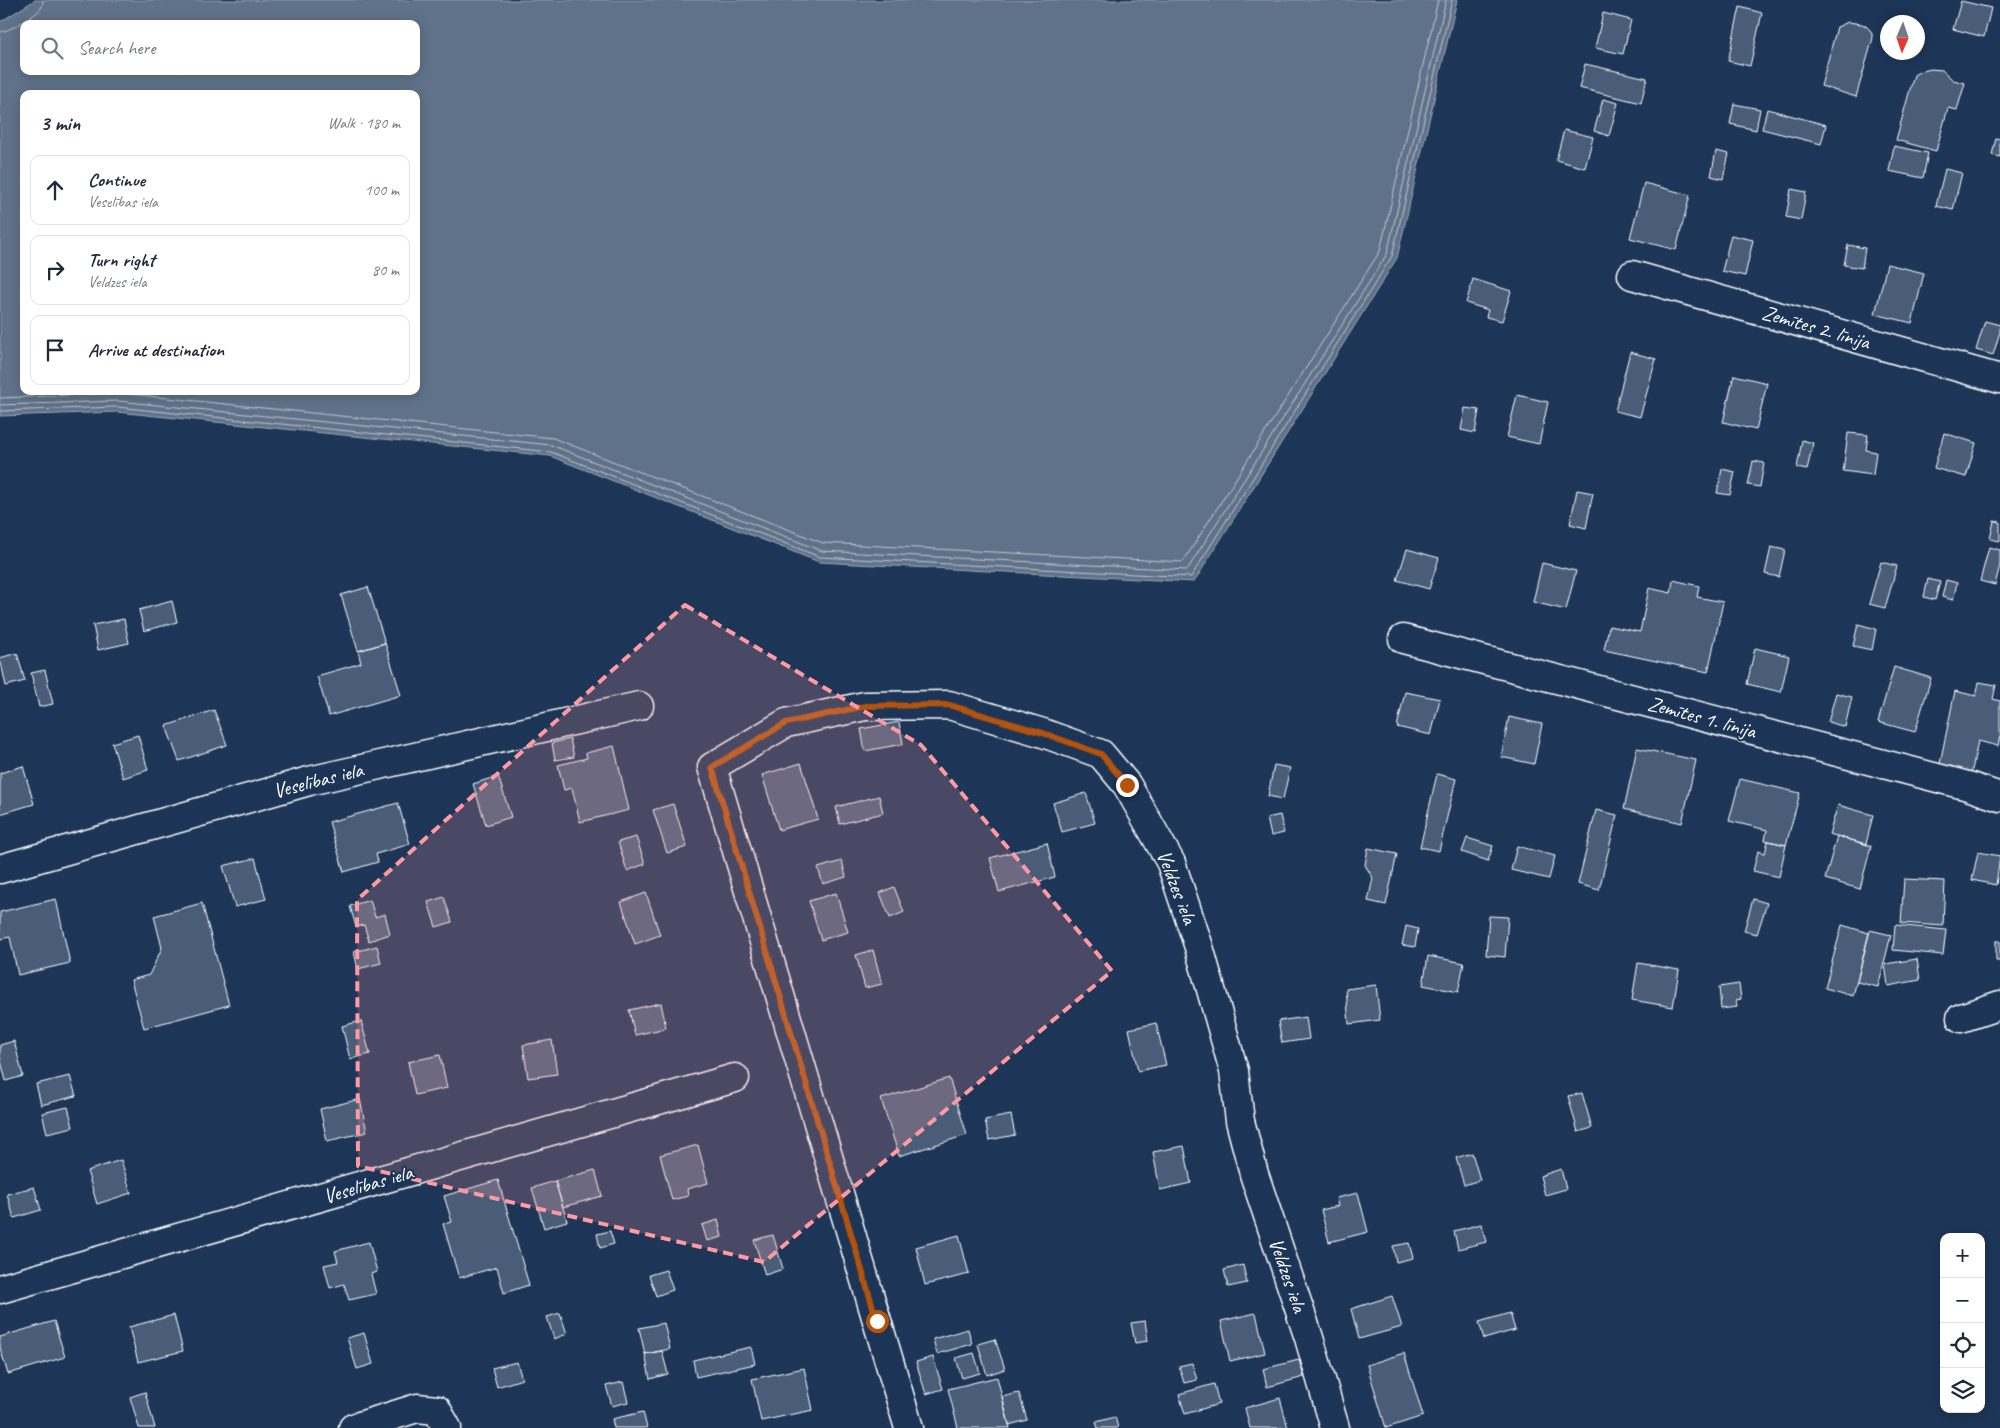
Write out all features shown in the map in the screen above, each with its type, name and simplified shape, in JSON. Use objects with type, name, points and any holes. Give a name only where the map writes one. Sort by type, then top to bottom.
[{"type":"street","name":"Zemītes 2. līnija","points":[[1632,276],[2000,379]]},
{"type":"street","name":"Zemītes 1. līnija","points":[[1403,639],[1968,786],[2000,797]]},
{"type":"street","name":"Veldzes iela","points":[[909,1428],[712,767],[786,723],[865,706],[949,705],[1043,733],[1101,754],[1127,785],[1171,863],[1199,947],[1234,1071],[1240,1121],[1254,1174],[1309,1338],[1335,1428]]},
{"type":"street","name":"Veselības iela","points":[[0,869],[309,781],[639,706]]},
{"type":"street","points":[[1962,1018],[2000,1005]]},
{"type":"street","name":"Veselības iela","points":[[0,1289],[735,1078]]},
{"type":"street","points":[[353,1428],[417,1408],[437,1410],[447,1428]]},
{"type":"highlighted area","points":[[685,605],[921,745],[1112,971],[764,1262],[358,1166],[357,900]]},
{"type":"water","points":[[35,0],[1457,0],[1397,258],[1194,582],[819,562],[550,456],[117,412],[0,416],[0,22]]},
{"type":"building","points":[[1961,1],[1991,8],[1984,37],[1953,29]]},
{"type":"building","points":[[1740,7],[1762,13],[1750,66],[1728,61]]},
{"type":"building","points":[[1603,13],[1631,20],[1623,54],[1595,48]]},
{"type":"building","points":[[1848,22],[1866,26],[1871,31],[1873,38],[1856,97],[1821,86],[1837,27]]},
{"type":"building","points":[[1585,64],[1647,78],[1641,103],[1579,88]]},
{"type":"building","points":[[1931,69],[1942,70],[1953,80],[1965,83],[1957,110],[1948,108],[1936,151],[1896,140],[1914,75]]},
{"type":"building","points":[[1603,99],[1618,103],[1609,136],[1594,131]]},
{"type":"building","points":[[1734,104],[1760,109],[1756,130],[1730,124]]},
{"type":"building","points":[[1767,109],[1826,125],[1821,144],[1762,129]]},
{"type":"building","points":[[1564,130],[1593,137],[1585,168],[1556,160]]},
{"type":"building","points":[[1996,138],[2000,139],[2000,157],[1992,155]]},
{"type":"building","points":[[1894,146],[1928,153],[1923,178],[1889,171]]},
{"type":"building","points":[[1716,151],[1729,154],[1723,179],[1711,176]]},
{"type":"building","points":[[1945,169],[1962,173],[1953,210],[1936,206]]},
{"type":"building","points":[[1644,183],[1690,195],[1676,250],[1630,238]]},
{"type":"building","points":[[1791,189],[1806,192],[1801,220],[1786,217]]},
{"type":"building","points":[[1731,235],[1753,240],[1745,276],[1722,271]]},
{"type":"building","points":[[1848,245],[1865,248],[1862,268],[1844,265]]},
{"type":"building","points":[[1887,264],[1924,273],[1912,323],[1875,314]]},
{"type":"building","points":[[1473,279],[1511,291],[1502,321],[1486,317],[1488,310],[1466,303]]},
{"type":"building","points":[[1985,321],[2000,325],[2000,332],[1993,355],[1976,350]]},
{"type":"building","points":[[1630,352],[1656,359],[1640,417],[1615,411]]},
{"type":"building","points":[[1734,375],[1767,383],[1756,430],[1723,422]]},
{"type":"building","points":[[1517,395],[1548,402],[1539,444],[1507,437]]},
{"type":"building","points":[[1465,408],[1479,410],[1475,433],[1461,430]]},
{"type":"building","points":[[1848,433],[1868,435],[1866,450],[1876,452],[1873,475],[1843,471]]},
{"type":"building","points":[[1944,433],[1976,443],[1966,477],[1934,468]]},
{"type":"building","points":[[1802,440],[1813,443],[1807,470],[1797,468]]},
{"type":"building","points":[[1753,461],[1764,463],[1760,487],[1748,485]]},
{"type":"building","points":[[1722,469],[1735,472],[1730,495],[1717,493]]},
{"type":"building","points":[[1577,490],[1593,493],[1586,528],[1570,524]]},
{"type":"building","points":[[1994,521],[2000,522],[2000,541],[1990,539]]},
{"type":"building","points":[[1771,547],[1785,550],[1779,577],[1765,574]]},
{"type":"building","points":[[1989,547],[2000,550],[2000,565],[1995,585],[1980,581]]},
{"type":"building","points":[[1407,549],[1439,558],[1429,589],[1397,580]]},
{"type":"building","points":[[1881,562],[1897,566],[1885,608],[1869,604]]},
{"type":"building","points":[[1542,563],[1576,571],[1566,610],[1533,602]]},
{"type":"building","points":[[1928,579],[1940,582],[1935,600],[1924,597]]},
{"type":"building","points":[[1673,580],[1699,586],[1697,597],[1723,602],[1708,672],[1604,650],[1609,626],[1640,632],[1649,588],[1671,593]]},
{"type":"building","points":[[1946,580],[1957,583],[1953,600],[1942,597]]},
{"type":"building","points":[[368,587],[385,643],[358,651],[341,595]]},
{"type":"building","points":[[172,601],[177,622],[144,631],[139,610]]},
{"type":"building","points":[[124,619],[129,643],[98,650],[93,625]]},
{"type":"building","points":[[1858,624],[1876,629],[1872,650],[1853,646]]},
{"type":"building","points":[[385,643],[401,695],[329,716],[317,676],[361,663],[358,651]]},
{"type":"building","points":[[1755,648],[1789,656],[1781,692],[1747,684]]},
{"type":"building","points":[[17,653],[25,681],[6,686],[0,658]]},
{"type":"building","points":[[1894,667],[1931,678],[1915,732],[1878,722]]},
{"type":"building","points":[[45,670],[53,704],[39,707],[31,673]]},
{"type":"building","points":[[1979,682],[1996,685],[1993,699],[2000,701],[2000,736],[1998,746],[1978,741],[1971,775],[1939,768],[1955,691],[1976,696]]},
{"type":"building","points":[[1405,692],[1440,699],[1431,735],[1397,727]]},
{"type":"building","points":[[1836,693],[1852,697],[1845,727],[1828,722]]},
{"type":"building","points":[[214,710],[227,745],[179,761],[166,726]]},
{"type":"building","points":[[1509,717],[1542,724],[1534,764],[1501,757]]},
{"type":"building","points":[[899,722],[903,744],[865,751],[861,729]]},
{"type":"building","points":[[138,735],[148,770],[123,778],[112,743]]},
{"type":"building","points":[[570,739],[574,757],[555,760],[552,743]]},
{"type":"building","points":[[614,746],[629,810],[580,822],[572,788],[564,790],[558,765],[587,758],[586,753]]},
{"type":"building","points":[[1637,748],[1696,760],[1682,823],[1624,809]]},
{"type":"building","points":[[801,763],[818,819],[779,830],[762,775]]},
{"type":"building","points":[[1274,765],[1290,768],[1283,799],[1268,796]]},
{"type":"building","points":[[23,766],[34,804],[0,814],[0,773]]},
{"type":"building","points":[[1437,774],[1456,779],[1439,851],[1420,847]]},
{"type":"building","points":[[498,776],[511,817],[486,825],[473,784]]},
{"type":"building","points":[[1740,779],[1800,793],[1786,845],[1765,840],[1767,830],[1729,821]]},
{"type":"building","points":[[1086,793],[1095,823],[1062,832],[1053,803]]},
{"type":"building","points":[[879,796],[883,813],[840,824],[836,807]]},
{"type":"building","points":[[398,803],[410,844],[376,854],[378,862],[344,872],[329,822]]},
{"type":"building","points":[[673,804],[687,847],[667,853],[653,810]]},
{"type":"building","points":[[1838,805],[1873,815],[1866,844],[1829,834]]},
{"type":"building","points":[[1596,810],[1617,815],[1599,890],[1578,884]]},
{"type":"building","points":[[1280,815],[1284,833],[1271,836],[1267,818]]},
{"type":"building","points":[[1837,836],[1871,846],[1860,889],[1825,879]]},
{"type":"building","points":[[636,837],[645,864],[627,871],[618,842]]},
{"type":"building","points":[[1467,838],[1493,846],[1488,861],[1462,852]]},
{"type":"building","points":[[1768,841],[1786,845],[1779,877],[1753,871],[1758,851],[1765,853]]},
{"type":"building","points":[[1047,843],[1055,877],[999,892],[990,858]]},
{"type":"building","points":[[1517,846],[1555,856],[1549,879],[1511,870]]},
{"type":"building","points":[[1368,848],[1397,854],[1386,905],[1368,901],[1373,878],[1365,865]]},
{"type":"building","points":[[1978,852],[2000,856],[1996,885],[1972,880]]},
{"type":"building","points":[[255,858],[266,899],[235,907],[223,866]]},
{"type":"building","points":[[842,861],[846,877],[823,884],[818,868]]},
{"type":"building","points":[[1904,879],[1945,881],[1943,926],[1901,923]]},
{"type":"building","points":[[894,887],[904,912],[890,918],[880,893]]},
{"type":"building","points":[[646,893],[660,935],[635,944],[621,902]]},
{"type":"building","points":[[836,893],[848,932],[821,940],[809,901]]},
{"type":"building","points":[[444,897],[452,922],[436,927],[428,902]]},
{"type":"building","points":[[56,899],[70,963],[18,975],[10,937],[0,939],[0,912]]},
{"type":"building","points":[[1753,899],[1767,903],[1757,934],[1744,931]]},
{"type":"building","points":[[370,900],[375,917],[385,914],[390,934],[369,941],[364,925],[356,927],[350,906]]},
{"type":"building","points":[[202,903],[229,1005],[144,1028],[131,980],[149,975],[162,948],[154,916]]},
{"type":"building","points":[[1489,916],[1508,917],[1505,957],[1486,955]]},
{"type":"building","points":[[1842,925],[1869,933],[1853,996],[1825,988]]},
{"type":"building","points":[[1895,925],[1946,930],[1943,955],[1893,950]]},
{"type":"building","points":[[1406,926],[1418,929],[1415,947],[1402,945]]},
{"type":"building","points":[[1870,930],[1891,935],[1878,987],[1857,982]]},
{"type":"building","points":[[1996,941],[2000,941],[2000,961],[1996,961]]},
{"type":"building","points":[[377,946],[381,963],[358,969],[354,952]]},
{"type":"building","points":[[873,950],[882,984],[865,988],[856,955]]},
{"type":"building","points":[[1428,956],[1464,963],[1458,992],[1423,985]]},
{"type":"building","points":[[1917,959],[1920,980],[1888,986],[1885,964]]},
{"type":"building","points":[[1638,963],[1679,970],[1673,1007],[1632,1000]]},
{"type":"building","points":[[1739,984],[1741,999],[1736,1000],[1737,1007],[1721,1009],[1719,987]]},
{"type":"building","points":[[1376,985],[1380,1020],[1349,1024],[1346,989]]},
{"type":"building","points":[[661,1003],[666,1028],[635,1035],[629,1010]]},
{"type":"building","points":[[1306,1017],[1309,1039],[1282,1043],[1278,1021]]},
{"type":"building","points":[[361,1021],[370,1054],[350,1059],[342,1026]]},
{"type":"building","points":[[1156,1023],[1166,1065],[1138,1071],[1129,1029]]},
{"type":"building","points":[[552,1040],[557,1074],[528,1078],[523,1045]]},
{"type":"building","points":[[14,1041],[23,1076],[6,1081],[0,1057],[0,1045]]},
{"type":"building","points":[[440,1055],[447,1088],[415,1095],[408,1062]]},
{"type":"building","points":[[70,1076],[76,1096],[41,1105],[36,1084]]},
{"type":"building","points":[[949,1078],[967,1135],[899,1156],[881,1099]]},
{"type":"building","points":[[1582,1093],[1592,1128],[1578,1132],[1568,1096]]},
{"type":"building","points":[[360,1099],[367,1132],[327,1141],[320,1109]]},
{"type":"building","points":[[68,1107],[73,1127],[47,1133],[42,1113]]},
{"type":"building","points":[[1011,1115],[1015,1135],[989,1140],[985,1120]]},
{"type":"building","points":[[698,1145],[708,1183],[687,1189],[688,1196],[672,1200],[660,1155]]},
{"type":"building","points":[[1184,1146],[1191,1183],[1160,1190],[1153,1152]]},
{"type":"building","points":[[1472,1153],[1480,1180],[1464,1185],[1456,1158]]},
{"type":"building","points":[[121,1160],[131,1193],[97,1204],[87,1171]]},
{"type":"building","points":[[1561,1169],[1566,1189],[1545,1195],[1540,1176]]},
{"type":"building","points":[[595,1170],[602,1196],[563,1207],[555,1181]]},
{"type":"building","points":[[498,1180],[529,1285],[504,1293],[497,1267],[459,1278],[443,1224],[452,1222],[444,1196]]},
{"type":"building","points":[[555,1181],[567,1221],[544,1228],[532,1188]]},
{"type":"building","points":[[34,1187],[41,1210],[14,1218],[7,1194]]},
{"type":"building","points":[[1358,1193],[1368,1232],[1329,1242],[1321,1210],[1338,1206],[1336,1198]]},
{"type":"building","points":[[718,1220],[722,1237],[707,1241],[702,1225]]},
{"type":"building","points":[[1481,1224],[1486,1242],[1458,1249],[1454,1231]]},
{"type":"building","points":[[610,1231],[614,1244],[600,1248],[597,1234]]},
{"type":"building","points":[[773,1235],[783,1269],[765,1275],[754,1240]]},
{"type":"building","points":[[959,1235],[969,1274],[925,1285],[916,1247]]},
{"type":"building","points":[[369,1242],[377,1272],[371,1274],[376,1294],[349,1300],[344,1284],[330,1288],[324,1265],[338,1262],[335,1251]]},
{"type":"building","points":[[1409,1243],[1413,1258],[1396,1262],[1393,1246]]},
{"type":"building","points":[[1243,1265],[1247,1283],[1228,1287],[1224,1270]]},
{"type":"building","points":[[666,1270],[673,1290],[656,1296],[649,1275]]},
{"type":"building","points":[[1392,1296],[1402,1327],[1359,1339],[1351,1309]]},
{"type":"building","points":[[560,1313],[567,1334],[554,1339],[547,1317]]},
{"type":"building","points":[[1256,1313],[1265,1353],[1230,1361],[1221,1321]]},
{"type":"building","points":[[1510,1313],[1515,1330],[1484,1339],[1479,1322]]},
{"type":"building","points":[[174,1315],[183,1351],[138,1362],[129,1327]]},
{"type":"building","points":[[54,1321],[65,1357],[8,1374],[0,1348],[0,1337]]},
{"type":"building","points":[[1145,1321],[1148,1341],[1135,1343],[1131,1323]]},
{"type":"building","points":[[664,1323],[670,1349],[645,1354],[639,1328]]},
{"type":"building","points":[[968,1329],[972,1344],[937,1354],[933,1339]]},
{"type":"building","points":[[364,1333],[373,1364],[357,1369],[347,1338]]},
{"type":"building","points":[[995,1339],[1005,1369],[987,1375],[978,1344]]},
{"type":"building","points":[[751,1347],[755,1364],[696,1377],[693,1360]]},
{"type":"building","points":[[662,1351],[668,1374],[650,1379],[645,1354]]},
{"type":"building","points":[[974,1353],[980,1373],[962,1378],[956,1358]]},
{"type":"building","points":[[1404,1353],[1423,1416],[1386,1428],[1367,1365]]},
{"type":"building","points":[[933,1357],[943,1389],[926,1394],[916,1362]]},
{"type":"building","points":[[1299,1360],[1304,1377],[1267,1387],[1263,1369]]},
{"type":"building","points":[[517,1362],[522,1379],[497,1387],[492,1368]]},
{"type":"building","points":[[1192,1363],[1197,1380],[1184,1383],[1179,1366]]},
{"type":"building","points":[[804,1368],[813,1410],[761,1421],[752,1379]]},
{"type":"building","points":[[997,1377],[1010,1428],[958,1428],[948,1389]]},
{"type":"building","points":[[623,1382],[628,1402],[612,1406],[606,1386]]},
{"type":"building","points":[[1214,1384],[1219,1404],[1185,1414],[1179,1394]]},
{"type":"building","points":[[145,1392],[155,1428],[139,1428],[130,1397]]},
{"type":"building","points":[[1019,1393],[1027,1420],[1009,1425],[1002,1397]]},
{"type":"building","points":[[1280,1398],[1288,1428],[1250,1428],[1245,1408]]},
{"type":"building","points":[[643,1412],[647,1428],[614,1428],[612,1419]]},
{"type":"building","points":[[1115,1417],[1118,1428],[1098,1428],[1096,1422]]},
{"type":"route","points":[[877,1321],[712,767],[786,723],[865,706],[949,705],[1043,733],[1101,754],[1127,785]]}]
